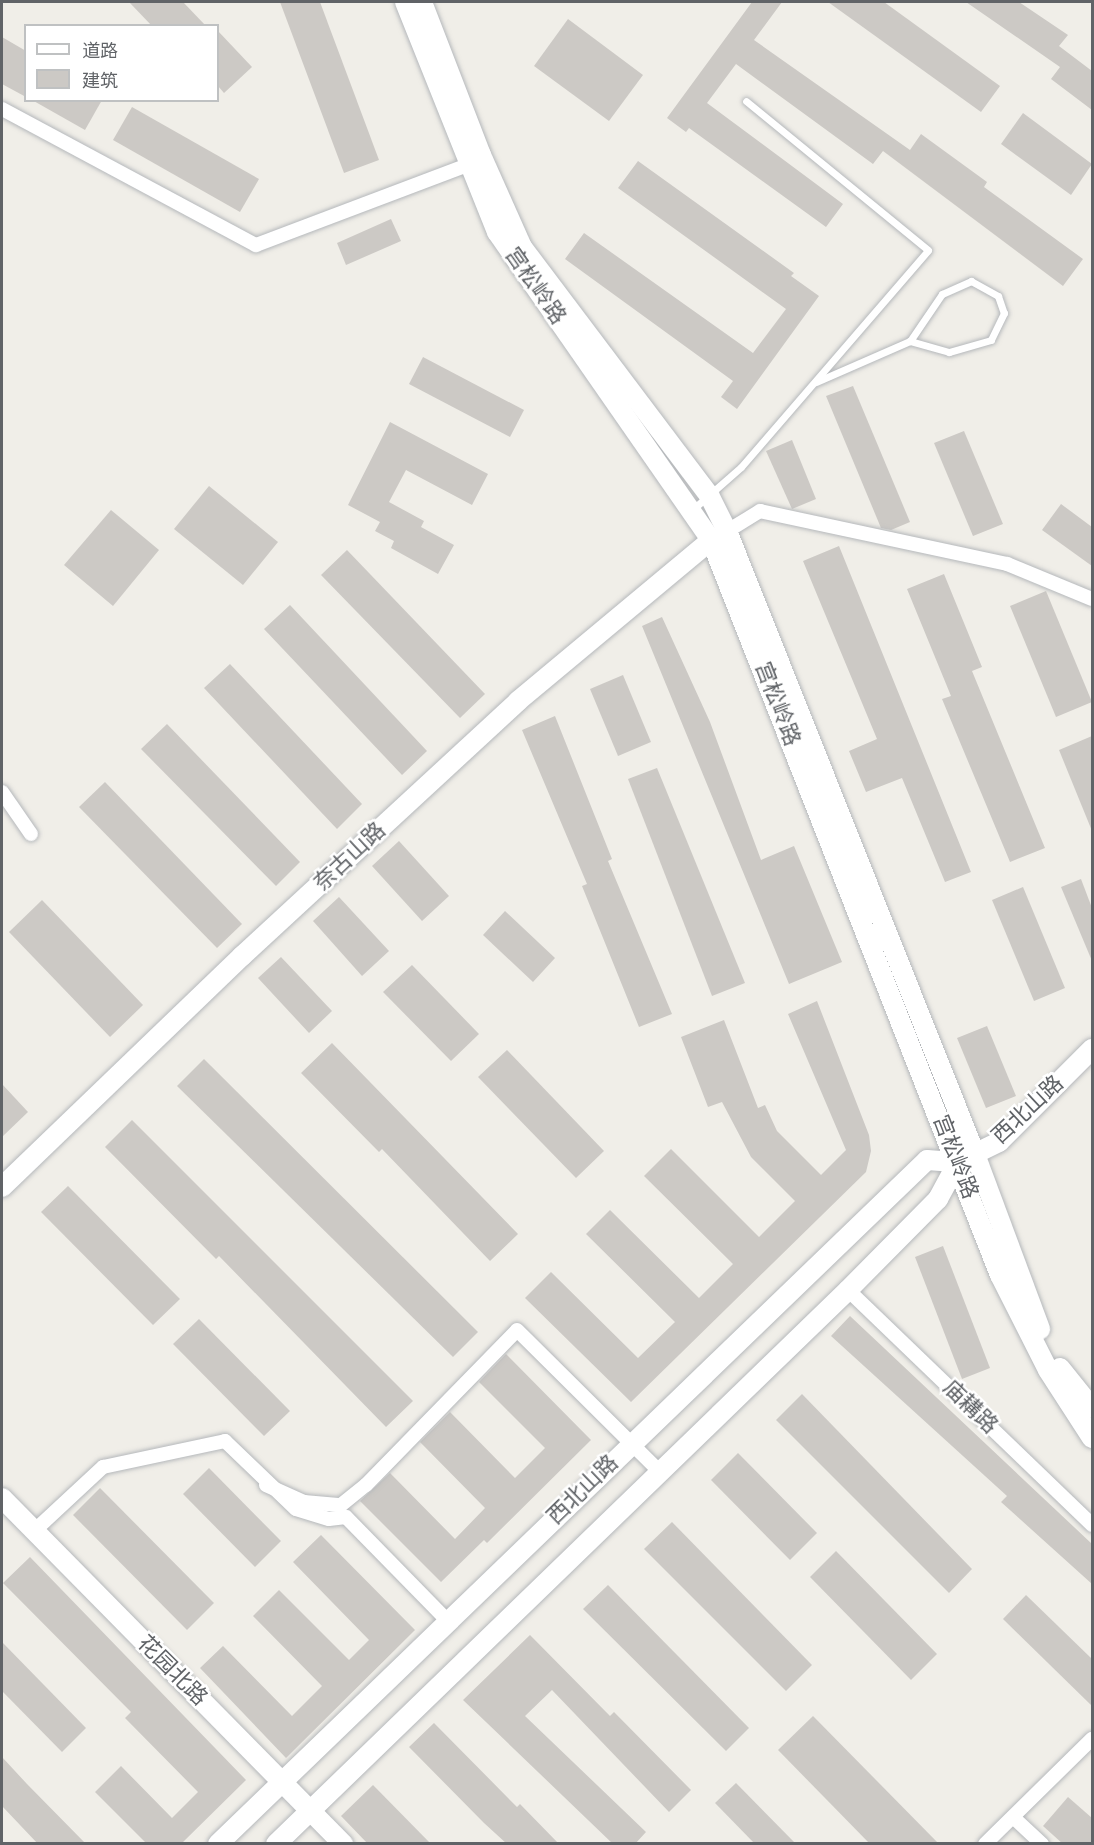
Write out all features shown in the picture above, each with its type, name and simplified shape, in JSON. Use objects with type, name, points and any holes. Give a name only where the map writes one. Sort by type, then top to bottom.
[{"type":"main road","name":"宫松岭路","points":[[405,2],[468,165],[497,232],[692,510],[719,536]]},
{"type":"main road","points":[[422,2],[481,156],[522,247],[709,495],[719,536],[966,1158],[1050,1356],[1092,1408]]},
{"type":"main road","name":"奈古山路","points":[[2,1187],[242,956],[518,701],[719,536]]},
{"type":"main road","name":"西北山路","points":[[218,1844],[631,1443],[927,1160],[966,1158],[999,1142],[1092,1049]]},
{"type":"main road","name":"宫松岭路","points":[[966,1158],[1000,1275],[1048,1370],[1092,1438]]},
{"type":"main road","name":"西北山路","points":[[276,1844],[848,1290],[938,1199],[966,1158]]},
{"type":"main road","name":"花园北路","points":[[2,1498],[343,1844]]},
{"type":"street","points":[[2,109],[256,245],[468,165]]},
{"type":"street","points":[[719,536],[760,511],[1007,564],[1092,599]]},
{"type":"street","points":[[2,792],[31,834]]},
{"type":"street","name":"庙耩路","points":[[848,1290],[1092,1525]]},
{"type":"street","points":[[266,1485],[304,1502],[341,1505],[366,1485],[517,1330],[660,1472]]},
{"type":"street","points":[[33,1532],[103,1467],[225,1441],[266,1485],[296,1509],[329,1519],[346,1517],[449,1622]]},
{"type":"street","points":[[985,1844],[1092,1739]]},
{"type":"street","points":[[1013,1817],[1042,1844]]},
{"type":"lane","points":[[692,510],[741,466],[928,250],[746,101]]},
{"type":"lane","points":[[813,383],[910,341],[942,294],[971,281],[998,296],[1004,313],[991,340],[950,352],[910,341]]},
{"type":"building","points":[[129,2],[183,2],[204,24],[150,24]]},
{"type":"building","points":[[280,2],[320,2],[379,160],[344,173]]},
{"type":"building","points":[[752,2],[782,2],[754,40],[910,150],[921,134],[987,182],[984,187],[1083,259],[1063,286],[883,151],[873,164],[736,64],[707,103],[843,204],[826,227],[689,128],[686,132],[667,118]]},
{"type":"building","points":[[828,2],[884,2],[1000,86],[981,112]]},
{"type":"building","points":[[966,2],[1019,2],[1068,35],[1059,46],[1092,71],[1092,110],[1051,79],[1060,67]]},
{"type":"building","points":[[568,19],[643,75],[609,121],[534,66]]},
{"type":"building","points":[[219,32],[252,67],[224,93],[219,87]]},
{"type":"building","points":[[2,37],[24,50],[24,96],[2,84]]},
{"type":"building","points":[[36,102],[101,102],[85,130]]},
{"type":"building","points":[[132,107],[259,179],[240,212],[113,140]]},
{"type":"building","points":[[1023,113],[1092,164],[1071,195],[1001,144]]},
{"type":"building","points":[[638,161],[794,273],[791,276],[819,296],[737,409],[721,397],[733,381],[565,259],[584,233],[753,353],[786,309],[618,188]]},
{"type":"building","points":[[391,219],[401,241],[346,265],[337,243]]},
{"type":"building","points":[[423,357],[524,410],[510,437],[409,384]]},
{"type":"building","points":[[853,386],[910,522],[891,530],[881,528],[826,396]]},
{"type":"building","points":[[390,422],[488,474],[472,505],[406,470],[389,502],[424,521],[421,527],[454,545],[438,574],[391,548],[394,541],[375,531],[380,522],[348,505]]},
{"type":"building","points":[[964,431],[1003,524],[973,536],[934,443]]},
{"type":"building","points":[[792,440],[816,499],[792,509],[766,451]]},
{"type":"building","points":[[209,486],[278,542],[243,585],[174,529]]},
{"type":"building","points":[[1061,504],[1092,527],[1092,566],[1042,530]]},
{"type":"building","points":[[111,510],[159,550],[113,606],[64,565]]},
{"type":"building","points":[[839,546],[971,872],[945,882],[902,778],[866,792],[849,751],[877,739],[803,561]]},
{"type":"building","points":[[347,550],[485,694],[460,718],[321,575]]},
{"type":"building","points":[[944,574],[982,667],[972,671],[1045,848],[1010,862],[942,699],[951,696],[907,589]]},
{"type":"building","points":[[1046,591],[1092,702],[1056,717],[1010,606]]},
{"type":"building","points":[[290,605],[427,751],[402,775],[264,629]]},
{"type":"building","points":[[662,617],[710,722],[761,860],[794,846],[842,962],[789,984],[642,626]]},
{"type":"building","points":[[230,664],[362,804],[337,829],[204,688]]},
{"type":"building","points":[[623,675],[651,742],[618,756],[590,689]]},
{"type":"building","points":[[555,716],[612,859],[608,861],[672,1014],[639,1027],[582,886],[587,884],[522,730]]},
{"type":"building","points":[[167,724],[300,862],[276,886],[141,749]]},
{"type":"building","points":[[1092,736],[1092,831],[1059,750]]},
{"type":"building","points":[[657,768],[745,983],[712,996],[628,779]]},
{"type":"building","points":[[105,782],[242,924],[217,948],[79,807]]},
{"type":"building","points":[[399,841],[449,896],[422,921],[372,866]]},
{"type":"building","points":[[1081,879],[1092,908],[1092,961],[1061,887]]},
{"type":"building","points":[[1023,887],[1065,988],[1034,1001],[992,900]]},
{"type":"building","points":[[339,897],[389,951],[362,976],[313,921]]},
{"type":"building","points":[[42,900],[143,1005],[110,1037],[9,932]]},
{"type":"building","points":[[505,911],[555,958],[533,982],[483,935]]},
{"type":"building","points":[[281,957],[332,1011],[309,1033],[258,978]]},
{"type":"building","points":[[412,965],[479,1034],[451,1061],[383,992]]},
{"type":"building","points":[[817,1001],[869,1135],[871,1151],[866,1172],[631,1402],[525,1298],[551,1272],[638,1358],[675,1322],[586,1234],[610,1210],[699,1298],[733,1264],[644,1176],[671,1149],[759,1237],[795,1201],[751,1157],[722,1102],[708,1107],[681,1037],[724,1020],[758,1108],[765,1105],[777,1131],[821,1175],[846,1150],[788,1014]]},
{"type":"building","points":[[987,1026],[1016,1096],[986,1108],[957,1038]]},
{"type":"building","points":[[332,1043],[518,1234],[490,1261],[382,1149],[379,1152],[301,1073]]},
{"type":"building","points":[[507,1050],[604,1151],[576,1178],[478,1077]]},
{"type":"building","points":[[204,1059],[478,1332],[453,1357],[177,1086]]},
{"type":"building","points":[[2,1084],[28,1112],[2,1137]]},
{"type":"building","points":[[132,1120],[413,1401],[386,1427],[219,1256],[216,1259],[105,1147]]},
{"type":"building","points":[[68,1186],[180,1299],[153,1325],[41,1212]]},
{"type":"building","points":[[943,1246],[990,1368],[962,1379],[915,1257]]},
{"type":"building","points":[[850,1316],[1092,1544],[1092,1584],[1001,1502],[1007,1496],[831,1336]]},
{"type":"building","points":[[199,1319],[290,1411],[264,1436],[173,1344]]},
{"type":"building","points":[[506,1354],[591,1440],[487,1543],[484,1540],[441,1582],[360,1501],[390,1473],[455,1539],[485,1508],[420,1442],[450,1412],[515,1478],[545,1448],[479,1382]]},
{"type":"building","points":[[802,1394],[972,1569],[949,1593],[776,1420]]},
{"type":"building","points":[[738,1453],[817,1533],[790,1560],[711,1480]]},
{"type":"building","points":[[209,1468],[281,1541],[255,1567],[183,1494]]},
{"type":"building","points":[[100,1488],[214,1603],[187,1630],[73,1515]]},
{"type":"building","points":[[672,1522],[812,1665],[786,1691],[644,1549]]},
{"type":"building","points":[[321,1535],[415,1630],[286,1758],[200,1668],[223,1646],[292,1716],[322,1686],[253,1616],[279,1590],[349,1660],[369,1640],[293,1562]]},
{"type":"building","points":[[836,1551],[937,1654],[911,1680],[810,1577]]},
{"type":"building","points":[[30,1557],[246,1780],[181,1844],[147,1844],[95,1792],[121,1766],[172,1818],[198,1792],[125,1718],[131,1712],[3,1583]]},
{"type":"building","points":[[608,1585],[749,1728],[726,1751],[583,1609]]},
{"type":"building","points":[[1026,1595],[1092,1659],[1092,1706],[1003,1619]]},
{"type":"building","points":[[530,1635],[610,1716],[614,1712],[691,1790],[669,1812],[552,1690],[525,1716],[646,1832],[635,1844],[613,1844],[463,1700]]},
{"type":"building","points":[[2,1642],[86,1728],[62,1752],[2,1691]]},
{"type":"building","points":[[813,1716],[939,1844],[870,1844],[778,1750]]},
{"type":"building","points":[[434,1723],[517,1807],[520,1804],[559,1844],[507,1844],[484,1823],[409,1747]]},
{"type":"building","points":[[2,1757],[86,1844],[38,1844],[2,1806]]},
{"type":"building","points":[[736,1783],[796,1844],[755,1844],[715,1803]]},
{"type":"building","points":[[373,1785],[431,1844],[368,1844],[341,1816]]},
{"type":"building","points":[[1068,1797],[1092,1818],[1092,1844],[1063,1844],[1043,1826]]}]
